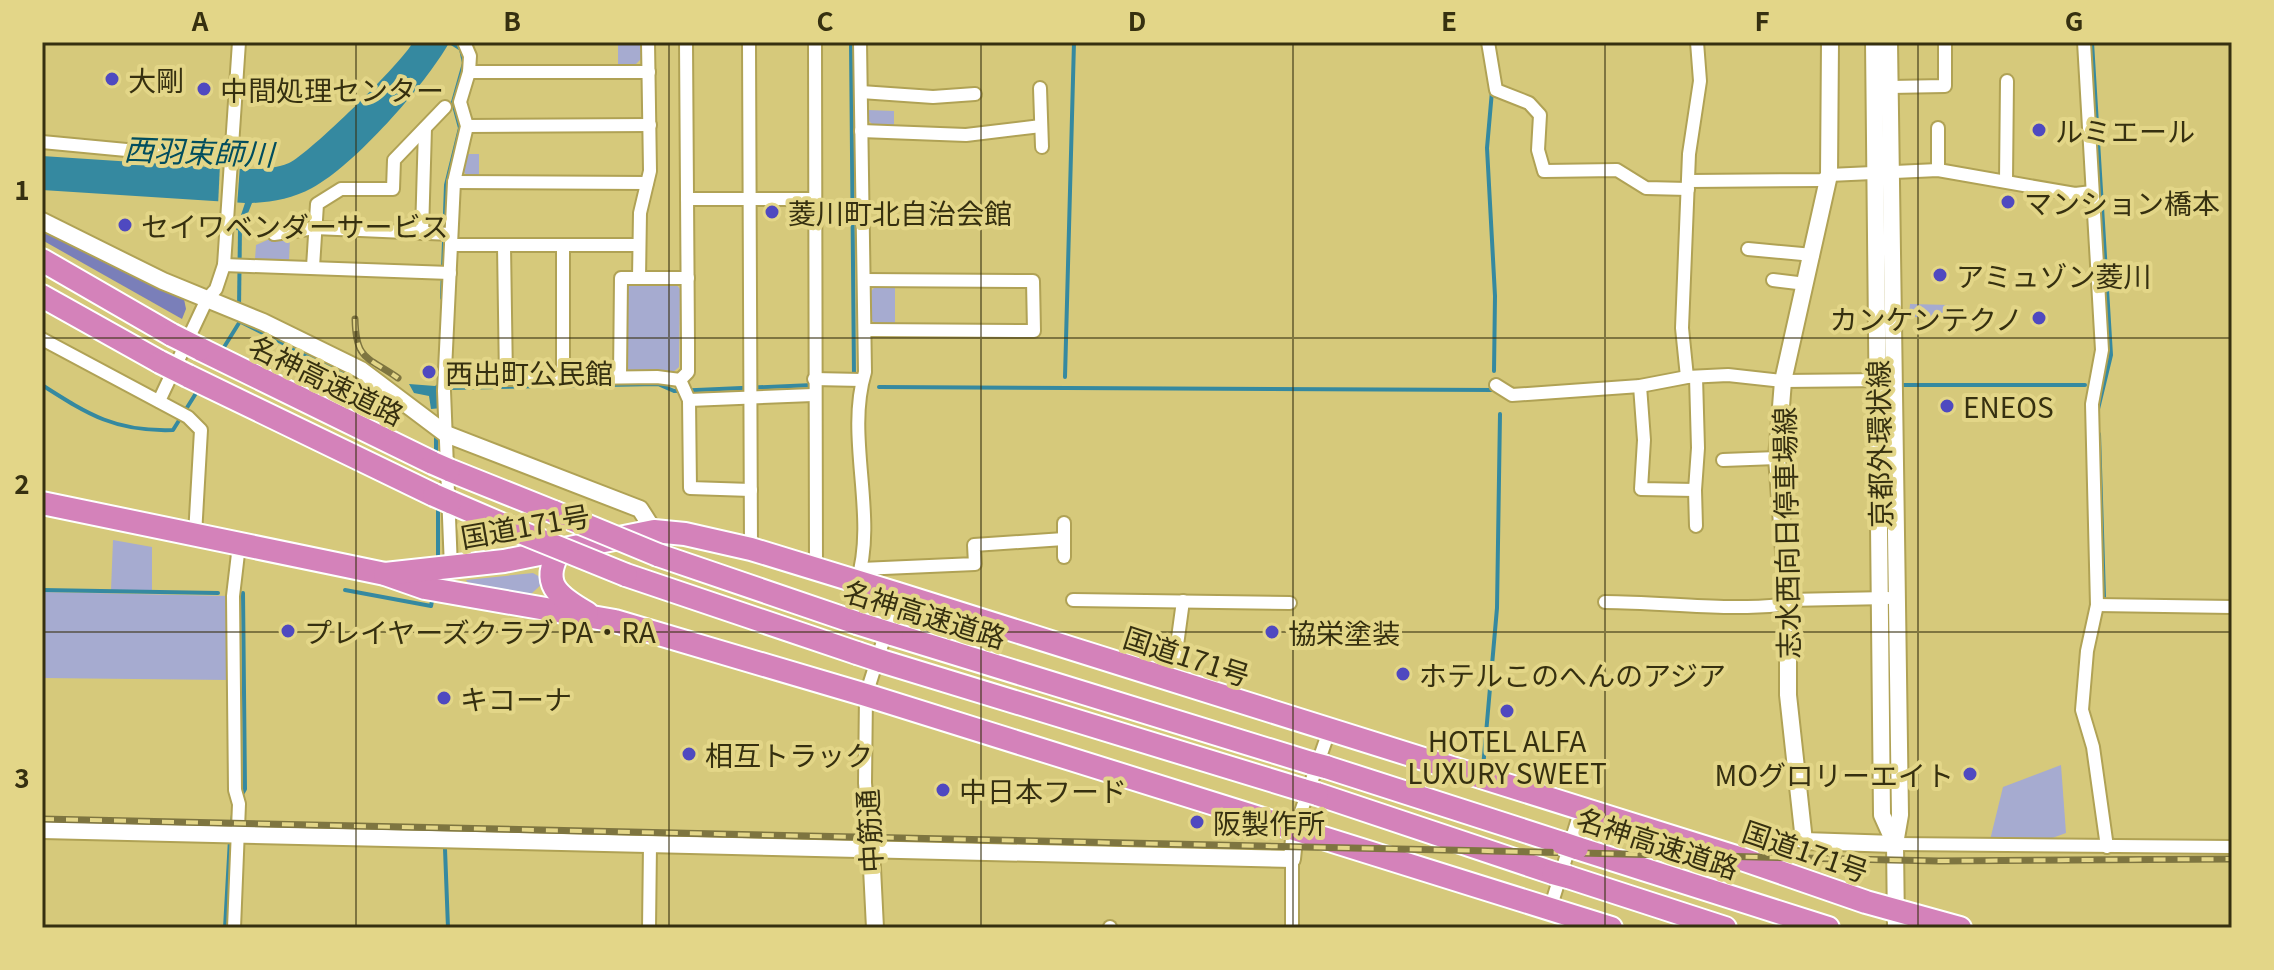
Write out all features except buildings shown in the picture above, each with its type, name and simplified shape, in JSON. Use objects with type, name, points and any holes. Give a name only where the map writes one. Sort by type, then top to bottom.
[{"type":"highway","name":"名神高速道路","points":[[42,260],[172,335],[441,466],[658,555],[857,623],[1319,765],[1828,928]]},
{"type":"highway","name":"名神高速道路","points":[[42,296],[160,362],[442,499],[626,575],[881,661],[1310,792],[1725,928]]},
{"type":"highway","name":"国道171号","points":[[42,503],[385,574],[437,577],[595,617],[866,695],[1611,928]]},
{"type":"highway","name":"国道171号","points":[[437,577],[654,531],[685,534],[751,549],[816,570],[859,576],[898,594],[1172,682],[1739,858],[1896,920],[1960,928]]},
{"type":"highway","points":[[560,550],[550,566],[550,581],[567,601],[595,617]]},
{"type":"street","points":[[159,401],[207,299],[233,265],[230,210],[239,42]]},
{"type":"street","points":[[437,577],[446,434],[445,385],[454,182],[467,126],[460,102],[469,72],[470,56],[464,42]]},
{"type":"street","points":[[639,278],[640,213],[647,183],[650,125],[648,42]]},
{"type":"street","points":[[686,42],[688,372],[685,391],[690,488],[751,490]]},
{"type":"street","points":[[749,42],[751,549]]},
{"type":"street","points":[[815,42],[816,570]]},
{"type":"street","points":[[860,42],[865,330],[857,379],[859,576],[975,564],[974,545],[1064,539]]},
{"type":"street","points":[[1488,42],[1496,90],[1529,103],[1540,115],[1538,150],[1544,171],[1617,170],[1646,188],[1822,180],[1829,175],[1938,170],[2075,194],[2092,192]]},
{"type":"street","points":[[1696,526],[1698,448],[1692,377],[1682,328],[1692,120],[1700,81],[1697,42]]},
{"type":"street","name":"志水西向日停車場線","points":[[1804,841],[1788,695],[1788,602],[1777,458],[1783,381],[1829,175],[1830,42]]},
{"type":"street","name":"京都外環状線","points":[[1874,42],[1883,172],[1886,383],[1887,598],[1882,815],[1895,844],[1896,920]]},
{"type":"street","name":"京都外環状線","points":[[1883,172],[1890,87],[1889,42]]},
{"type":"street","points":[[1890,87],[1945,86],[1945,42]]},
{"type":"street","points":[[2084,42],[2102,350],[2092,404],[2097,605],[2087,651],[2082,710],[2093,747],[2107,847]]},
{"type":"street","points":[[469,72],[649,72]]},
{"type":"street","points":[[2006,180],[2007,81]]},
{"type":"street","points":[[1040,88],[1042,147]]},
{"type":"street","points":[[861,92],[967,98]]},
{"type":"street","points":[[313,267],[317,204],[341,189],[393,189],[394,160],[445,107]]},
{"type":"street","points":[[467,126],[650,125]]},
{"type":"street","points":[[861,131],[966,135],[1041,126]]},
{"type":"street","points":[[422,233],[425,128]]},
{"type":"street","points":[[1938,128],[1938,170]]},
{"type":"street","points":[[42,142],[232,160]]},
{"type":"street","points":[[454,182],[647,183]]},
{"type":"street","points":[[687,199],[815,199]]},
{"type":"street","points":[[42,221],[361,370],[446,434],[640,509],[654,531]]},
{"type":"street","points":[[274,234],[315,228],[436,233],[451,240],[504,246],[639,245]]},
{"type":"street","points":[[504,246],[506,379]]},
{"type":"street","points":[[563,246],[563,378]]},
{"type":"street","points":[[1748,249],[1813,255]]},
{"type":"street","points":[[233,265],[450,273]]},
{"type":"street","points":[[620,377],[621,278],[688,278]]},
{"type":"street","points":[[864,280],[1033,281],[1034,331],[865,330]]},
{"type":"street","points":[[1773,280],[1806,284]]},
{"type":"street","points":[[42,339],[188,417],[201,430],[195,535]]},
{"type":"street","points":[[1496,385],[1512,395],[1640,386],[1692,377],[1728,375],[1783,381],[1886,383]]},
{"type":"street","points":[[445,385],[506,379],[620,377],[685,391],[751,391],[814,387],[857,379]]},
{"type":"street","points":[[1640,386],[1644,440],[1641,489],[1695,490]]},
{"type":"street","points":[[1723,460],[1777,458]]},
{"type":"street","points":[[1064,523],[1064,557]]},
{"type":"street","points":[[234,928],[232,834],[237,799],[233,596],[239,545]]},
{"type":"street","name":"中筋通","points":[[875,928],[865,783],[866,695],[898,594]]},
{"type":"street","points":[[1605,602],[1678,602],[1742,608],[1788,602],[1887,598]]},
{"type":"street","points":[[1073,600],[1290,603]]},
{"type":"street","points":[[1172,682],[1183,601]]},
{"type":"street","points":[[2097,605],[2232,607]]},
{"type":"street","points":[[1292,928],[1295,829],[1329,731]]},
{"type":"street","points":[[1550,909],[1581,809]]},
{"type":"street","points":[[42,830],[1292,859]]},
{"type":"street","points":[[1739,858],[1756,840],[2232,847]]},
{"type":"street","points":[[649,928],[650,845]]},
{"type":"shaded area","points":[[413,42],[454,42],[449,43],[424,80],[388,123],[348,162],[305,191],[283,199],[252,203],[241,231],[236,230],[245,203],[42,190],[42,156],[240,169],[271,168],[289,163],[355,107]]},
{"type":"shaded area","points":[[618,42],[643,42],[643,57],[636,64],[618,64]]},
{"type":"shaded area","points":[[868,110],[894,111],[894,127],[874,126],[868,120]]},
{"type":"shaded area","points":[[467,154],[479,154],[479,177],[468,177],[463,171]]},
{"type":"shaded area","points":[[42,231],[184,299],[186,309],[182,319],[42,240]]},
{"type":"shaded area","points":[[272,238],[290,238],[289,260],[255,259],[256,245]]},
{"type":"shaded area","points":[[631,281],[674,282],[680,289],[679,367],[671,374],[630,372],[622,365],[624,288]]},
{"type":"shaded area","points":[[895,286],[895,325],[876,325],[870,318],[870,292],[875,287]]},
{"type":"shaded area","points":[[1910,304],[1950,305],[1950,317],[1909,317]]},
{"type":"shaded area","points":[[440,382],[442,408],[431,409],[429,396],[414,393],[409,384],[435,386]]},
{"type":"shaded area","points":[[113,540],[152,547],[152,591],[111,590]]},
{"type":"shaded area","points":[[533,573],[540,577],[542,584],[531,594],[469,585],[466,580]]},
{"type":"shaded area","points":[[42,592],[228,596],[229,680],[42,678]]},
{"type":"shaded area","points":[[2061,765],[2066,833],[2044,841],[1990,840],[2003,787]]},
{"type":"pier","points":[[220,164],[240,165],[237,207],[218,206]]},
{"type":"waterway","points":[[442,298],[446,185],[460,128],[453,102],[464,63],[461,49],[450,42]]},
{"type":"waterway","points":[[851,42],[854,375]]},
{"type":"waterway","points":[[1065,377],[1074,42]]},
{"type":"waterway","points":[[2092,42],[2111,355],[2098,409]]},
{"type":"waterway","points":[[1492,91],[1487,148],[1495,296],[1494,371]]},
{"type":"waterway","points":[[239,308],[240,229]]},
{"type":"waterway","points":[[239,321],[346,375]]},
{"type":"waterway","points":[[221,352],[239,323]]},
{"type":"waterway","points":[[447,388],[658,384],[674,391],[813,385]]},
{"type":"waterway","points":[[42,385],[104,420],[153,430],[173,430],[198,390]]},
{"type":"waterway","points":[[1903,385],[2085,385]]},
{"type":"waterway","points":[[879,387],[1494,390]]},
{"type":"waterway","points":[[1483,768],[1497,608],[1500,414]]},
{"type":"waterway","points":[[2099,434],[2104,597]]},
{"type":"waterway","points":[[436,436],[436,455]]},
{"type":"waterway","points":[[438,504],[438,559]]},
{"type":"waterway","points":[[42,590],[218,593]]},
{"type":"waterway","points":[[345,590],[431,606],[433,596]]},
{"type":"waterway","points":[[241,796],[245,789],[243,593]]},
{"type":"waterway","points":[[231,830],[234,807]]},
{"type":"waterway","points":[[225,928],[230,839]]},
{"type":"waterway","points":[[445,849],[448,928]]},
{"type":"railway","points":[[355,319],[358,342],[365,356],[398,378]]},
{"type":"railway","points":[[42,819],[1939,861],[2232,859]]},
{"type":"place","name":"大剛","points":[[112,79]]},
{"type":"place","name":"中間処理センター","points":[[204,89]]},
{"type":"place","name":"ルミエール","points":[[2039,130]]},
{"type":"place","name":"マンション橋本","points":[[2008,202]]},
{"type":"place","name":"菱川町北自治会館","points":[[772,212]]},
{"type":"place","name":"セイワベンダーサービス","points":[[125,225]]},
{"type":"place","name":"アミュゾン菱川","points":[[1940,275]]},
{"type":"place","name":"カンケンテクノ","points":[[2039,318]]},
{"type":"place","name":"西出町公民館","points":[[429,372]]},
{"type":"place","name":"ENEOS","points":[[1947,406]]},
{"type":"place","name":"プレイヤーズクラブ PA・RA","points":[[288,631]]},
{"type":"place","name":"協栄塗装","points":[[1272,632]]},
{"type":"place","name":"ホテルこのへんのアジア","points":[[1403,674]]},
{"type":"place","name":"キコーナ","points":[[444,698]]},
{"type":"place","name":"HOTEL ALFA LUXURY SWEET","points":[[1507,711]]},
{"type":"place","name":"相互トラック","points":[[689,754]]},
{"type":"place","name":"MOグロリーエイト","points":[[1970,774]]},
{"type":"place","name":"中日本フード","points":[[943,790]]},
{"type":"place","name":"阪製作所","points":[[1197,822]]},
{"type":"water label","name":"西羽束師川","points":[[199,150]]}]
